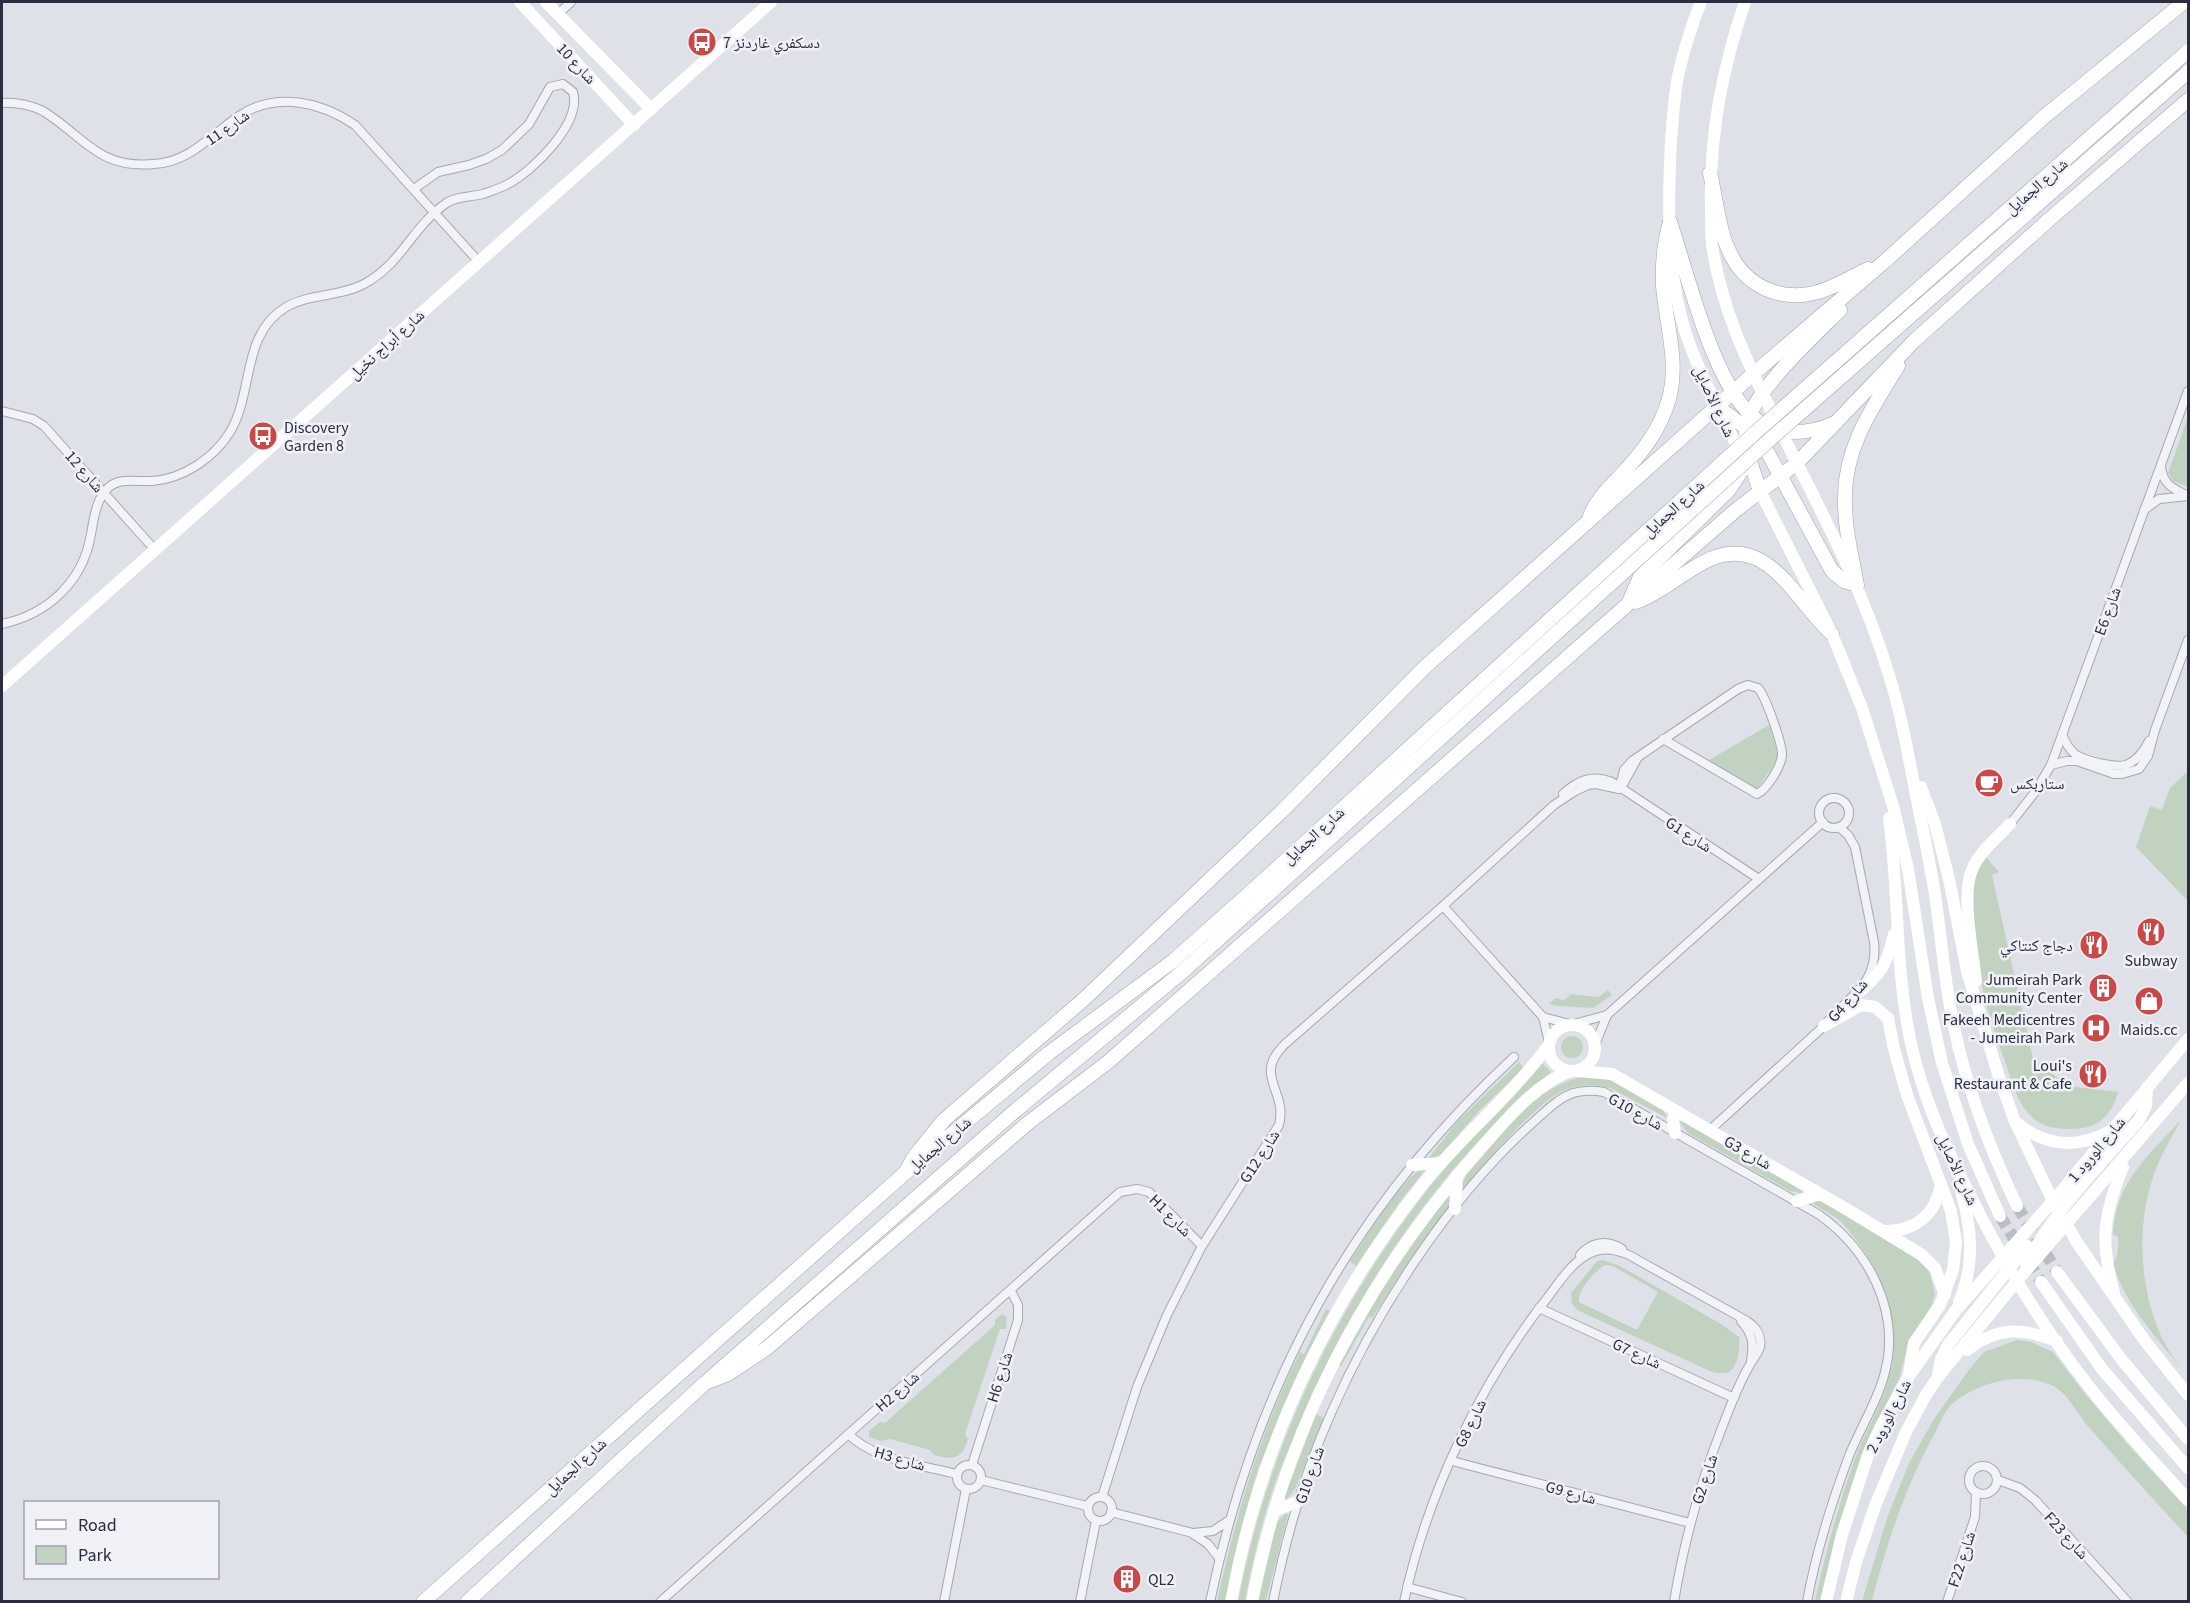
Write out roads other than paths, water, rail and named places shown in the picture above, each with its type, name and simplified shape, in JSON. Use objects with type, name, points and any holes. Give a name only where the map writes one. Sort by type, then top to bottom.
[{"type":"main road","name":"شارع 10","points":[[520,2],[634,125]]},
{"type":"main road","name":"شارع 10","points":[[546,2],[651,109]]},
{"type":"main road","name":"شارع أبراج نخيل","points":[[2,686],[771,2]]},
{"type":"main road","name":"شارع الأصايل","points":[[1701,2],[1691,27],[1678,78],[1671,141],[1672,265],[1685,331],[1698,365],[1717,406],[1748,462]]},
{"type":"main road","points":[[1744,2],[1730,44],[1716,107],[1710,173],[1712,242],[1720,289],[1736,337],[1760,396],[1781,430],[1857,585],[1889,673],[1910,763],[1933,882],[1944,972],[1955,1031],[1977,1112],[2001,1173],[2017,1206]]},
{"type":"main road","points":[[905,1173],[914,1156],[944,1120],[1083,1000],[1281,812],[1425,667],[1752,375],[1884,262],[2045,116],[2184,2]]},
{"type":"main road","points":[[542,26],[564,38],[570,34],[568,25]]},
{"type":"main road","name":"شارع الجمايل","points":[[466,1602],[705,1383],[1007,1118],[1182,972],[1268,885],[1756,432],[2188,51]]},
{"type":"main road","name":"شارع الجمايل","points":[[423,1602],[905,1173],[1041,1060],[1173,961],[1268,885],[2188,72]]},
{"type":"main road","points":[[705,1383],[728,1374],[767,1348],[1020,1130],[1108,1062],[1628,604],[1797,463],[1914,341],[2052,217],[2188,100]]},
{"type":"main road","points":[[1710,173],[1731,257],[1755,284],[1786,296],[1802,296],[1817,293],[1884,262]]},
{"type":"main road","points":[[1670,222],[1707,336],[1733,392],[1751,422],[1756,438],[1768,453],[1832,572],[1844,581],[1857,585]]},
{"type":"main road","points":[[1587,523],[1596,504],[1647,446],[1669,399],[1673,352],[1663,288],[1663,262],[1670,222]]},
{"type":"main road","points":[[1760,492],[1748,462],[1751,422],[1760,396],[1884,262]]},
{"type":"main road","points":[[1857,585],[1846,524],[1846,476],[1851,453],[1870,410],[1914,341]]},
{"type":"main road","points":[[1717,406],[1751,422],[1781,430],[1809,431],[1836,422]]},
{"type":"main road","points":[[1628,604],[1640,577],[1728,491],[1748,462],[1756,438]]},
{"type":"main road","name":"شارع الأصايل","points":[[1760,492],[1832,634],[1862,708],[1908,869],[1928,998],[1942,1063],[1968,1144],[2000,1216]]},
{"type":"main road","points":[[1628,604],[1653,595],[1704,562],[1721,556],[1739,555],[1762,561],[1776,570],[1818,621],[1832,634]]},
{"type":"main road","points":[[1910,763],[1935,824],[1954,899],[1967,971],[2015,1122],[2056,1207],[2116,1303],[2188,1395]]},
{"type":"main road","name":"شارع الأصايل","points":[[1883,775],[1893,853],[1902,989],[1910,1039],[1923,1088],[1953,1164],[2002,1257],[2056,1341],[2113,1416],[2188,1500]]},
{"type":"main road","points":[[1978,1006],[1968,885],[1977,860],[2015,819]]},
{"type":"main road","points":[[1857,994],[1880,974],[1886,965],[1897,921]]},
{"type":"main road","points":[[1824,1026],[1861,1005],[1875,1007],[1888,1018],[1907,1095],[1951,1211],[1956,1242],[1953,1270],[1945,1295],[1914,1343],[1909,1376]]},
{"type":"main road","points":[[1231,1602],[1242,1547],[1259,1486],[1282,1422],[1301,1380],[1357,1277],[1382,1239],[1441,1163],[1526,1074],[1559,1028],[1571,1024],[1588,1030],[1596,1046],[1591,1062],[1574,1071],[1557,1066],[1552,1060],[1549,1044]]},
{"type":"main road","name":"شارع الورود 1","points":[[2002,1257],[2056,1207],[2112,1130],[2188,1039]]},
{"type":"main road","name":"G3 شارع","points":[[1596,1046],[1612,1074]]},
{"type":"main road","name":"G3 شارع","points":[[1574,1071],[1612,1074],[1884,1231],[1929,1261],[1940,1276],[1945,1295]]},
{"type":"main road","name":"G10 شارع","points":[[1252,1602],[1274,1511],[1292,1455],[1311,1409],[1359,1314],[1402,1247],[1457,1175],[1534,1094],[1553,1078],[1574,1071]]},
{"type":"main road","name":"شارع الورود 1","points":[[2014,1275],[2067,1225],[2188,1083]]},
{"type":"main road","points":[[2014,1275],[2036,1246],[2056,1207],[2139,1120],[2146,1106],[2147,1088]]},
{"type":"main road","points":[[1675,1133],[1673,1119],[1676,1111]]},
{"type":"main road","points":[[2015,1122],[2030,1133],[2047,1141],[2064,1144],[2080,1143],[2112,1130]]},
{"type":"main road","points":[[2116,1303],[2106,1263],[2105,1228],[2110,1200],[2127,1157]]},
{"type":"main road","points":[[1412,1165],[1441,1163]]},
{"type":"main road","points":[[1953,1164],[1969,1216],[1971,1238],[1968,1277],[1956,1310]]},
{"type":"main road","points":[[1455,1209],[1457,1175]]},
{"type":"main road","points":[[1884,1231],[1897,1231],[1921,1222],[1935,1205],[1941,1184]]},
{"type":"main road","points":[[1797,1202],[1820,1194]]},
{"type":"main road","name":"شارع الورود 2","points":[[1826,1602],[1842,1535],[1869,1452],[1885,1417],[1909,1376],[1956,1310],[2002,1257]]},
{"type":"main road","points":[[2057,1272],[2122,1360],[2188,1439]]},
{"type":"main road","name":"شارع الورود 2","points":[[1846,1602],[1856,1562],[1879,1497],[1916,1413],[1938,1377],[2014,1275]]},
{"type":"main road","points":[[2041,1282],[2103,1369],[2188,1468]]},
{"type":"main road","points":[[1938,1377],[1978,1341],[1995,1334],[2026,1332],[2056,1341]]},
{"type":"main road","points":[[1274,1511],[1299,1501]]},
{"type":"street","points":[[558,14],[571,2]]},
{"type":"street","points":[[2,624],[36,612],[53,601],[67,587],[79,571],[87,552],[95,512],[104,493],[116,483],[155,481],[177,476],[198,465],[215,451],[230,432],[240,412],[254,348],[261,332],[272,319],[286,308],[309,298],[361,286],[380,275],[399,256],[418,228],[449,201],[508,184],[530,170],[549,151],[563,129],[575,99],[569,87],[563,84],[550,87],[528,124],[502,150],[469,165],[438,172],[414,189]]},
{"type":"street","name":"شارع 11","points":[[2,103],[26,106],[45,112],[96,152],[110,159],[141,165],[157,164],[188,154],[242,114],[254,108],[287,101],[321,106],[337,112],[355,124],[479,261]]},
{"type":"street","name":"E6 شارع","points":[[2015,819],[2051,765],[2188,391]]},
{"type":"street","name":"شارع 12","points":[[2,411],[33,418],[44,426],[155,550]]},
{"type":"street","points":[[2161,463],[2162,477],[2166,484],[2188,496]]},
{"type":"street","points":[[2144,510],[2159,499],[2188,496]]},
{"type":"street","points":[[2051,765],[2069,761],[2086,763],[2114,774],[2139,769],[2148,756],[2155,730],[2188,640]]},
{"type":"street","points":[[1619,789],[1624,770],[1632,760],[1638,757],[1663,739],[1738,689],[1743,687],[1758,688],[1764,696],[1780,746],[1781,757],[1778,768],[1762,791],[1757,794],[1663,739]]},
{"type":"street","points":[[2055,753],[2079,756],[2107,765],[2125,765],[2140,755],[2155,730]]},
{"type":"street","points":[[2062,734],[2069,747],[2079,756]]},
{"type":"street","points":[[2055,753],[2069,761]]},
{"type":"street","name":"G12 شارع","points":[[1102,1497],[1122,1428],[1167,1315],[1202,1246],[1280,1125],[1282,1107],[1271,1081],[1270,1072],[1274,1056],[1554,805],[1588,785],[1596,784],[1619,789]]},
{"type":"street","name":"G1 شارع","points":[[1619,789],[1759,879]]},
{"type":"street","points":[[1830,798],[1838,798],[1848,808],[1849,816],[1839,826],[1833,827],[1823,822],[1820,816],[1820,808],[1830,798]]},
{"type":"street","points":[[1543,1017],[1571,1024],[1607,1015],[1823,822]]},
{"type":"street","name":"G4 شارع","points":[[1710,1130],[1857,994],[1870,974],[1875,956],[1874,942],[1855,847],[1839,826]]},
{"type":"street","points":[[1443,906],[1543,1017],[1549,1044]]},
{"type":"street","points":[[1596,1046],[1607,1015]]},
{"type":"street","points":[[1210,1602],[1219,1558],[1246,1464],[1265,1413],[1299,1338],[1344,1260],[1412,1165],[1458,1112],[1514,1057]]},
{"type":"street","name":"G10 شارع","points":[[1274,1602],[1299,1501],[1318,1446],[1351,1371],[1398,1288],[1455,1209],[1516,1139],[1560,1100],[1573,1093],[1588,1090],[1604,1092],[1818,1214],[1839,1229],[1870,1268],[1879,1287],[1886,1309],[1888,1330],[1885,1372],[1839,1484],[1819,1548],[1807,1602]]},
{"type":"street","name":"H1 شارع","points":[[1137,1189],[1149,1192],[1202,1246]]},
{"type":"street","name":"H2 شارع","points":[[660,1602],[1011,1291],[1112,1198],[1120,1192],[1137,1189]]},
{"type":"street","name":"G2 شارع","points":[[1575,1264],[1589,1247],[1603,1243],[1617,1245],[1629,1255],[1752,1325],[1760,1336],[1759,1350],[1734,1398],[1712,1454],[1690,1523],[1674,1602]]},
{"type":"street","name":"G8 شارع","points":[[1404,1602],[1432,1505],[1491,1382],[1539,1308],[1575,1264]]},
{"type":"street","name":"H6 شارع","points":[[972,1465],[1018,1320],[1018,1305],[1011,1291]]},
{"type":"street","name":"G7 شارع","points":[[1539,1308],[1734,1398]]},
{"type":"street","name":"H3 شارع","points":[[848,1434],[859,1444],[875,1453],[957,1474]]},
{"type":"street","name":"G9 شارع","points":[[1452,1461],[1690,1523]]},
{"type":"street","points":[[972,1465],[980,1471],[981,1480],[974,1488],[966,1489],[958,1483],[957,1474],[963,1466],[972,1465]]},
{"type":"street","name":"F22 شارع","points":[[1947,1602],[1975,1517],[1998,1480],[1996,1473],[1990,1467],[1978,1467],[1969,1479],[1971,1487],[1976,1492],[1975,1517]]},
{"type":"street","points":[[981,1480],[1088,1506]]},
{"type":"street","name":"F23 شارع","points":[[1998,1480],[2020,1488],[2036,1500],[2128,1602]]},
{"type":"street","points":[[944,1602],[966,1489]]},
{"type":"street","points":[[1976,1492],[1982,1494],[1990,1492]]},
{"type":"street","points":[[1102,1497],[1111,1503],[1111,1512],[1105,1520],[1096,1521],[1089,1514],[1088,1506],[1094,1498],[1102,1497]]},
{"type":"street","points":[[1111,1512],[1193,1533],[1213,1532],[1229,1520]]},
{"type":"street","points":[[1080,1602],[1096,1521]]},
{"type":"street","points":[[1193,1533],[1208,1544],[1219,1558]]},
{"type":"street","points":[[1407,1587],[1462,1602]]},
{"type":"tunnel","points":[[2017,1206],[2057,1272]]},
{"type":"tunnel","points":[[2000,1216],[2041,1282]]},
{"type":"place","name":"دسكفري غاردنز 7","points":[[702,42]]},
{"type":"place","name":"Discovery Garden 8","points":[[263,436]]},
{"type":"place","name":"ستاربكس","points":[[1989,783]]},
{"type":"place","name":"Subway","points":[[2151,932]]},
{"type":"place","name":"دجاج كنتاكي","points":[[2094,945]]},
{"type":"place","name":"Jumeirah Park Community Center","points":[[2103,988]]},
{"type":"place","name":"Maids.cc","points":[[2149,1001]]},
{"type":"place","name":"Fakeeh Medicentres - Jumeirah Park","points":[[2096,1028]]},
{"type":"place","name":"Loui's Restaurant & Cafe","points":[[2093,1074]]},
{"type":"place","name":"QL2","points":[[1127,1579]]}]
